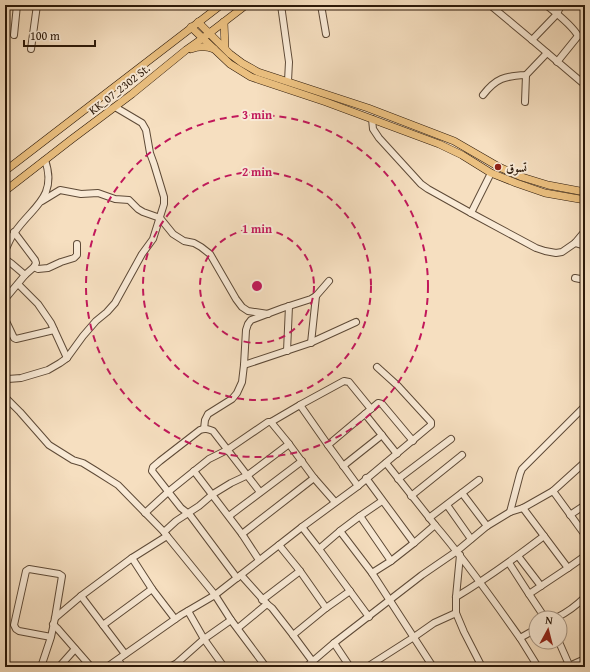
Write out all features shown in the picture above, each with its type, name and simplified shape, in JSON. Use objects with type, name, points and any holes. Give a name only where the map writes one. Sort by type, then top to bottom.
[{"type":"main road","name":"KK_07_2302 St.","points":[[5,171],[221,5]]},
{"type":"main road","name":"KK_07_2302 St.","points":[[5,192],[154,77],[183,52],[246,5]]},
{"type":"main road","points":[[198,22],[230,54],[246,66],[258,72],[288,81],[297,88],[445,147],[462,155],[492,173],[516,183],[545,193],[585,200]]},
{"type":"main road","points":[[224,22],[225,48]]},
{"type":"main road","points":[[192,27],[230,64],[251,77],[368,108],[454,141],[499,167],[522,177],[540,183],[585,192]]},
{"type":"main road","points":[[183,52],[201,47],[215,49]]},
{"type":"street","points":[[14,36],[17,5]]},
{"type":"street","points":[[31,49],[37,5]]},
{"type":"street","points":[[281,5],[289,62],[288,81]]},
{"type":"street","points":[[321,5],[326,34]]},
{"type":"street","points":[[490,5],[585,86]]},
{"type":"street","points":[[546,5],[575,31],[578,36],[557,62]]},
{"type":"street","points":[[532,40],[557,14],[561,5]]},
{"type":"street","points":[[525,102],[526,75],[547,53]]},
{"type":"street","points":[[483,95],[488,88],[501,79],[509,76],[526,75]]},
{"type":"street","points":[[5,381],[48,370],[67,358],[96,321],[115,302],[142,254],[153,239],[164,204],[164,197],[150,153],[146,130],[142,123],[115,107]]},
{"type":"street","points":[[372,119],[373,129],[379,138],[421,184],[536,248],[556,253],[562,252],[575,242],[585,231]]},
{"type":"street","points":[[42,201],[48,184],[48,168],[45,160]]},
{"type":"street","points":[[471,213],[492,173]]},
{"type":"street","points":[[5,251],[14,232],[42,201],[60,190],[81,194],[98,193],[115,199],[129,200],[143,212],[160,218],[174,234],[184,241],[202,247],[210,254],[242,307],[248,311],[268,314]]},
{"type":"street","points":[[5,299],[36,263],[14,232]]},
{"type":"street","points":[[575,242],[585,246]]},
{"type":"street","points":[[34,267],[43,269],[48,268],[74,258],[77,255],[77,244]]},
{"type":"street","points":[[5,259],[25,275]]},
{"type":"street","points":[[576,278],[585,280]]},
{"type":"street","points":[[204,428],[205,420],[208,414],[232,399],[237,393],[242,382],[246,330],[251,320],[311,299],[316,296],[329,281]]},
{"type":"street","points":[[18,284],[38,304],[54,330],[67,358]]},
{"type":"street","points":[[311,343],[316,296]]},
{"type":"street","points":[[287,351],[289,306]]},
{"type":"street","points":[[5,320],[14,338],[16,339],[54,330]]},
{"type":"street","points":[[244,365],[311,343],[356,322]]},
{"type":"street","points":[[107,667],[175,619],[215,595],[302,527],[358,486],[431,426],[431,422],[398,386],[377,367]]},
{"type":"street","points":[[145,513],[168,492],[209,459],[227,450],[268,422],[271,422],[344,382],[349,382],[371,409]]},
{"type":"street","points":[[5,397],[49,445],[73,460],[83,463],[118,485],[165,534],[215,595],[231,620],[266,667]]},
{"type":"street","points":[[328,445],[378,403],[382,404],[413,441]]},
{"type":"street","points":[[300,405],[358,486]]},
{"type":"street","points":[[510,512],[522,469],[585,406]]},
{"type":"street","points":[[365,414],[397,454]]},
{"type":"street","points":[[271,422],[314,478],[335,502]]},
{"type":"street","points":[[260,492],[213,431],[204,428],[153,467],[152,471],[181,508],[188,513],[203,531],[239,577],[272,608],[313,662]]},
{"type":"street","points":[[343,466],[382,435]]},
{"type":"street","points":[[398,478],[451,439]]},
{"type":"street","points":[[55,618],[80,596],[165,534],[176,522],[199,506],[212,494],[248,475],[289,444]]},
{"type":"street","points":[[411,496],[462,455]]},
{"type":"street","points":[[229,516],[302,461]]},
{"type":"street","points":[[306,667],[334,643],[422,575],[459,553],[471,539],[488,526],[510,512],[524,508],[553,491],[585,462]]},
{"type":"street","points":[[386,463],[411,496],[459,553],[520,638],[538,667]]},
{"type":"street","points":[[194,471],[229,516],[259,560]]},
{"type":"street","points":[[242,534],[314,478]]},
{"type":"street","points":[[366,478],[414,543]]},
{"type":"street","points":[[429,518],[480,480]]},
{"type":"street","points":[[553,491],[585,535]]},
{"type":"street","points":[[462,493],[488,526]]},
{"type":"street","points":[[319,549],[340,531],[382,501]]},
{"type":"street","points":[[446,505],[471,539]]},
{"type":"street","points":[[570,516],[585,505]]},
{"type":"street","points":[[524,508],[568,568]]},
{"type":"street","points":[[360,516],[391,561]]},
{"type":"street","points":[[372,573],[391,561],[435,525]]},
{"type":"street","points":[[302,527],[369,617]]},
{"type":"street","points":[[340,531],[372,573],[432,667]]},
{"type":"street","points":[[456,597],[509,563],[544,536]]},
{"type":"street","points":[[279,545],[300,571],[326,608]]},
{"type":"street","points":[[459,553],[456,613],[481,667]]},
{"type":"street","points":[[518,556],[541,586]]},
{"type":"street","points":[[529,594],[585,556]]},
{"type":"street","points":[[132,558],[152,589],[175,619]]},
{"type":"street","points":[[509,563],[540,610]]},
{"type":"street","points":[[41,667],[51,637],[62,576],[59,574],[29,569],[26,571],[14,627],[19,631],[51,637]]},
{"type":"street","points":[[238,628],[300,571]]},
{"type":"street","points":[[103,625],[152,589]]},
{"type":"street","points":[[293,635],[326,608],[350,591]]},
{"type":"street","points":[[80,596],[125,654]]},
{"type":"street","points":[[568,611],[585,597]]},
{"type":"street","points":[[188,611],[204,639],[224,667]]},
{"type":"street","points":[[367,667],[434,623],[456,613]]},
{"type":"street","points":[[170,667],[178,665],[204,639],[231,620]]},
{"type":"street","points":[[53,624],[91,667]]},
{"type":"street","points":[[520,638],[528,634]]},
{"type":"street","points":[[334,643],[350,667]]},
{"type":"street","points":[[59,667],[75,649]]},
{"type":"street","points":[[562,650],[569,667],[585,659]]},
{"type":"street","points":[[118,660],[123,667]]},
{"type":"place","name":"تسوق","points":[[498,167]]}]
